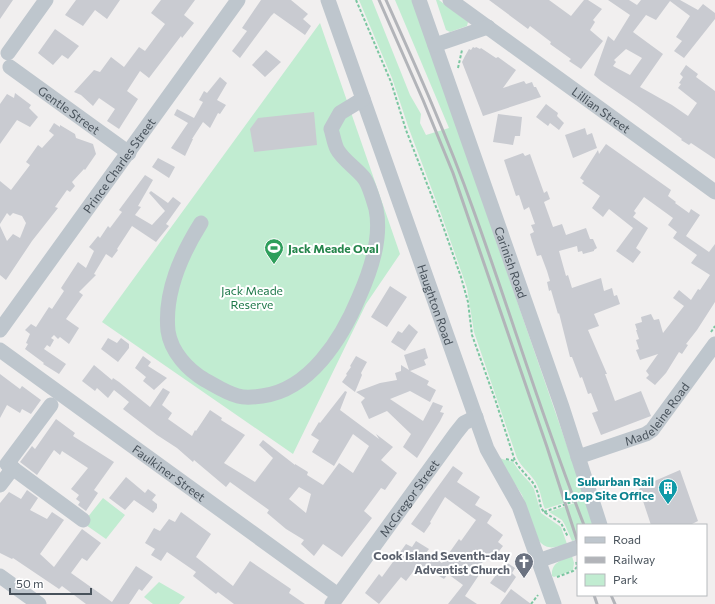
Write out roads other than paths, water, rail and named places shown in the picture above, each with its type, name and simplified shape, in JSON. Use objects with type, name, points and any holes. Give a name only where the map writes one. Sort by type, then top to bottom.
[{"type":"street","points":[[4,61],[46,0]]},
{"type":"street","name":"Prince Charles Street","points":[[0,330],[238,0]]},
{"type":"street","name":"Haughton Road","points":[[328,0],[490,455],[517,502],[554,604]]},
{"type":"street","name":"Carinish Road","points":[[419,0],[552,379],[600,524]]},
{"type":"street","name":"Lillian Street","points":[[450,0],[715,192]]},
{"type":"street","points":[[435,45],[488,27]]},
{"type":"street","name":"Gentle Street","points":[[4,61],[129,153]]},
{"type":"street","points":[[201,223],[187,245],[177,270],[170,294],[168,332],[174,348],[184,363],[199,376],[221,389],[239,396],[254,397],[270,395],[288,388],[300,381],[317,367],[326,356],[351,316],[365,283],[378,239],[376,209],[365,179],[338,150],[331,129],[340,113],[364,100]]},
{"type":"street","name":"Madeleine Road","points":[[578,457],[646,434],[652,430],[713,338]]},
{"type":"street","name":"Faulkiner Street","points":[[0,350],[335,599]]},
{"type":"street","points":[[50,405],[7,464],[83,520]]},
{"type":"street","name":"McGregor Street","points":[[335,599],[456,433],[464,423],[476,417]]},
{"type":"street","points":[[0,485],[13,468]]},
{"type":"street","points":[[538,561],[574,548]]},
{"type":"street","points":[[0,576],[35,603]]},
{"type":"railway","points":[[379,0],[453,173],[547,447],[577,540]]},
{"type":"railway","points":[[386,0],[432,104],[463,182],[555,447],[584,524]]},
{"type":"railway","points":[[594,596],[597,604]]},
{"type":"railway","points":[[611,596],[615,604]]},
{"type":"place","name":"Jack Meade Oval","points":[[274,265]]},
{"type":"place","name":"Suburban Rail Loop Site Office","points":[[668,505]]},
{"type":"place","name":"Cook Island Seventh-day Adventist Church","points":[[524,579]]},
{"type":"park label","name":"Jack Meade Reserve","points":[[252,297]]}]
